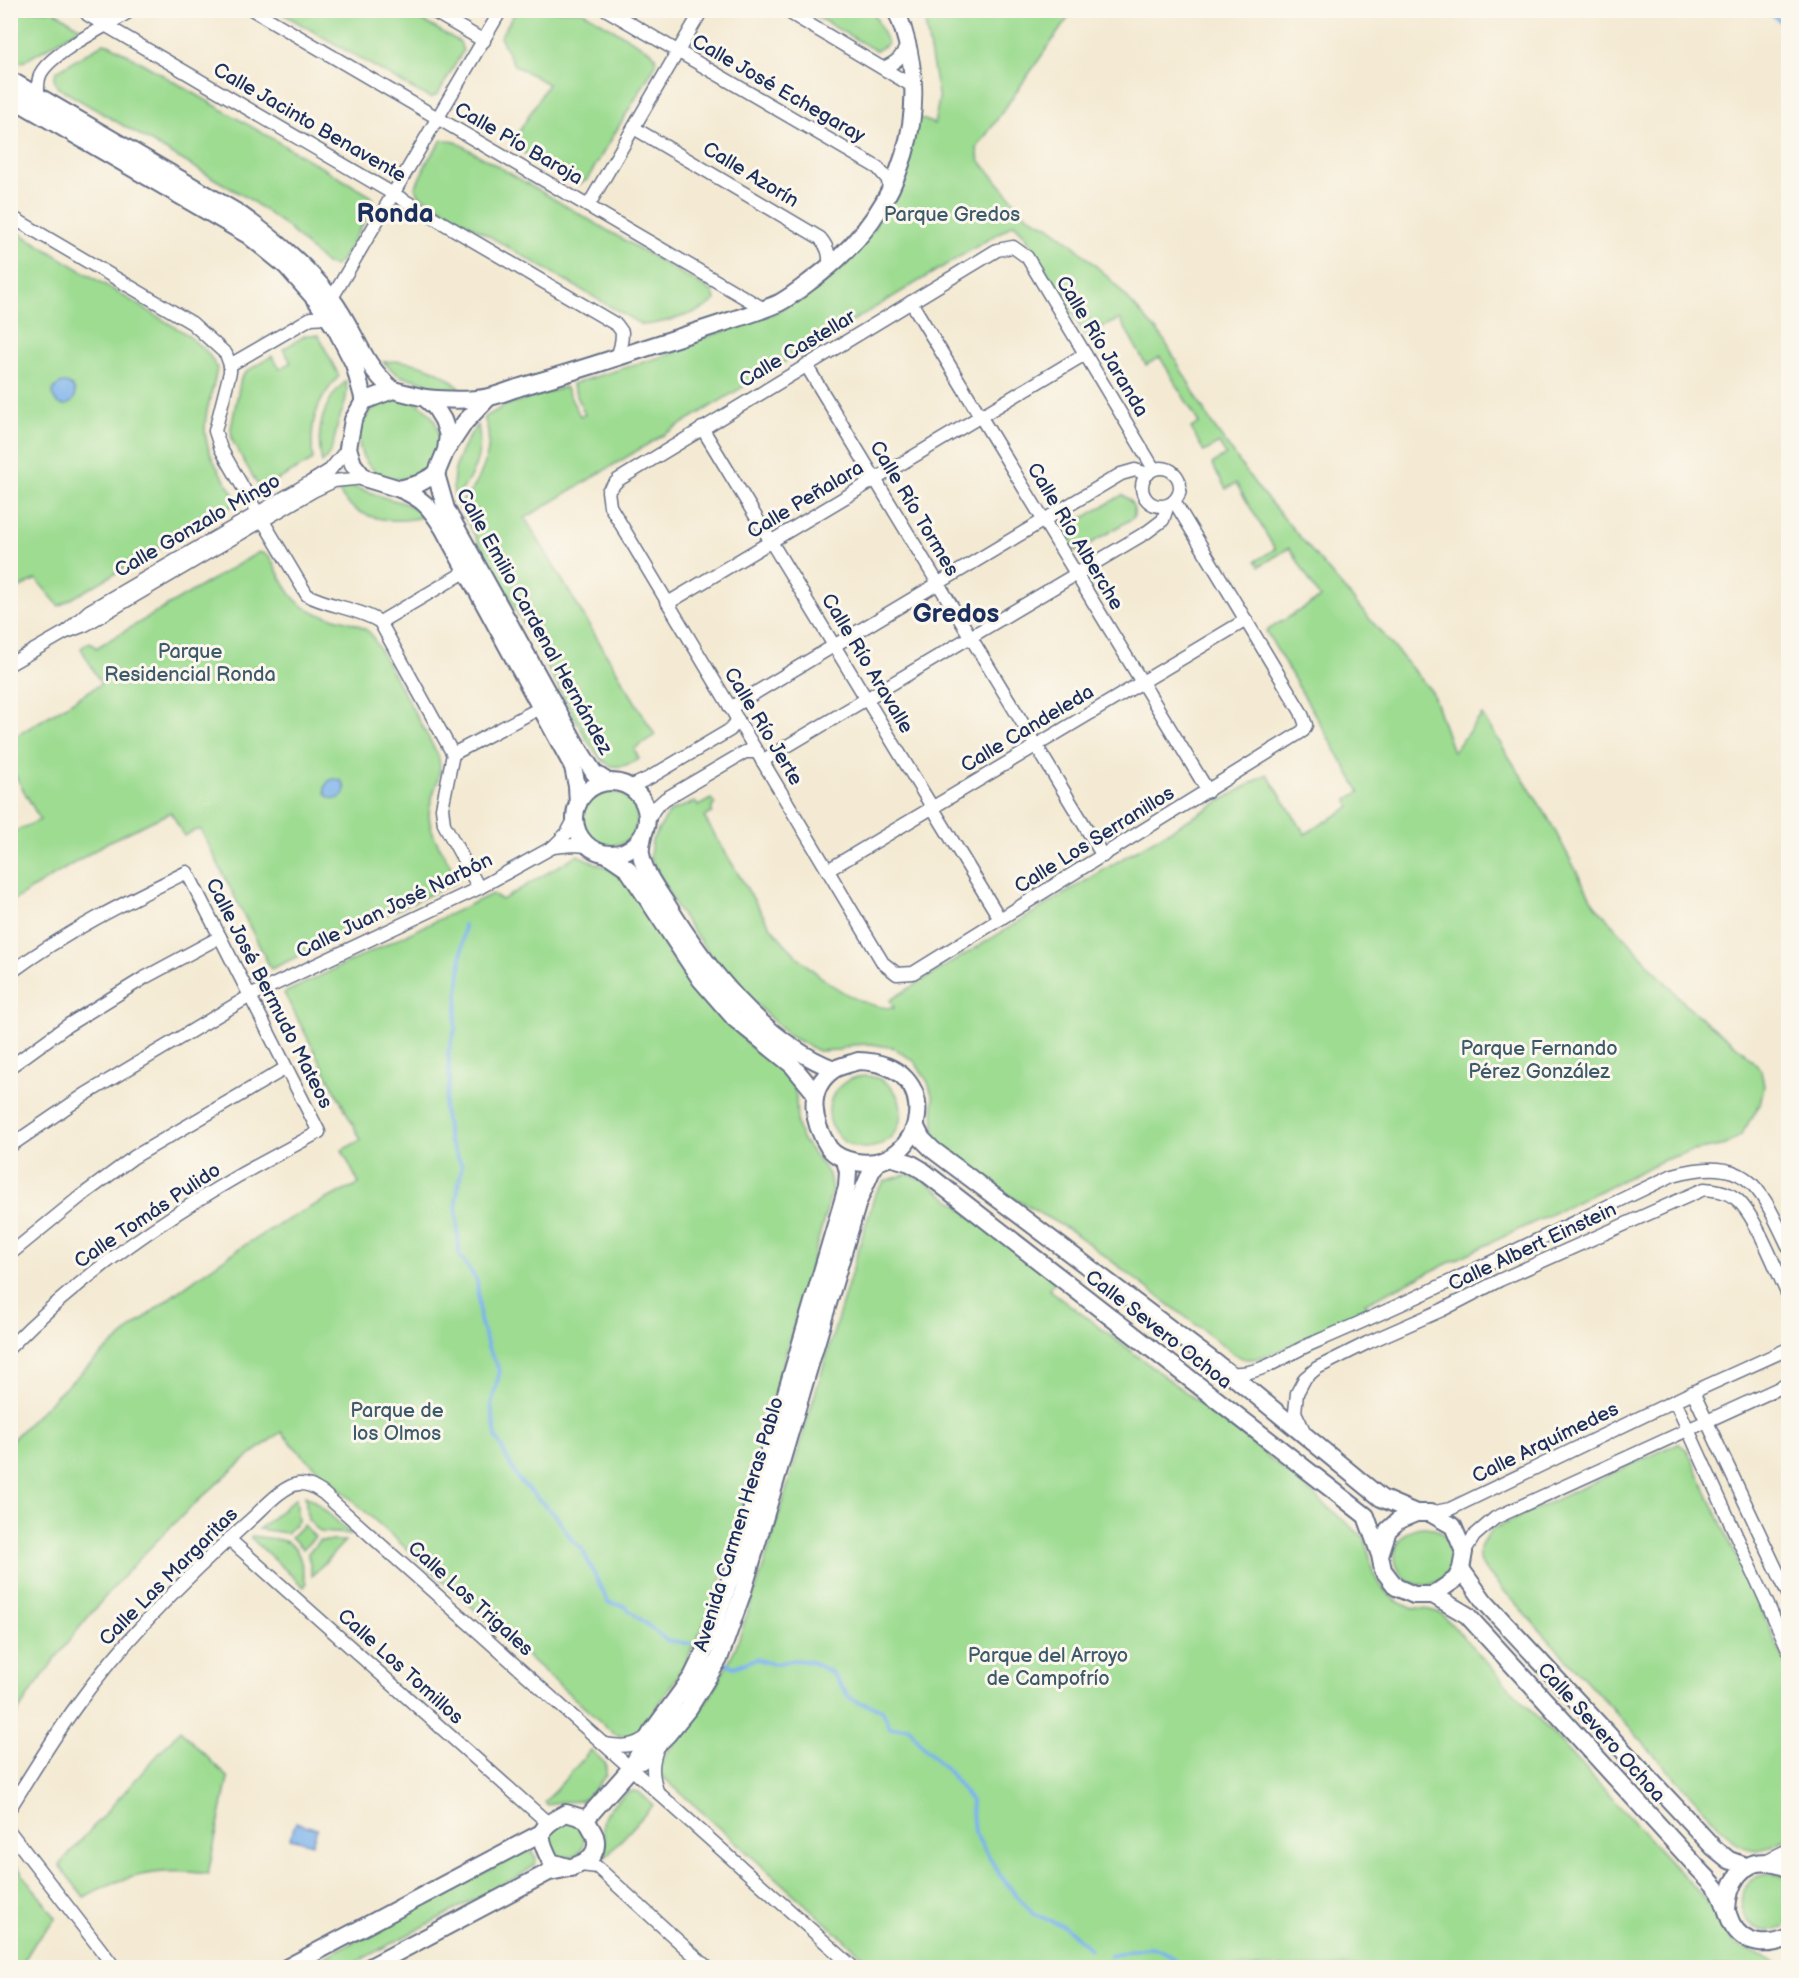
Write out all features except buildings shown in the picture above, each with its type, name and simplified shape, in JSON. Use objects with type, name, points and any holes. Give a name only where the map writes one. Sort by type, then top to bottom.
[{"type":"main road","points":[[10,80],[238,213],[294,256],[332,298],[366,361],[379,378],[393,390],[440,400],[489,397],[765,309],[803,288],[829,267],[860,234],[889,191],[910,136],[914,87],[908,44],[896,10]]},
{"type":"main road","points":[[10,97],[248,235],[286,267],[328,317],[354,364],[364,401]]},
{"type":"main road","points":[[393,390],[364,401],[353,420],[348,448],[353,464],[364,478],[400,489],[418,484],[435,474],[446,450],[465,422],[489,397]]},
{"type":"main road","points":[[425,398],[444,420],[448,435],[446,450]]},
{"type":"main road","name":"Calle Emilio Cardenal Hernández","points":[[435,474],[446,509],[577,746],[594,772],[608,782]]},
{"type":"main road","name":"Calle Emilio Cardenal Hernández","points":[[400,489],[416,496],[429,506],[443,528],[573,767],[577,786],[576,811]]},
{"type":"main road","points":[[815,1093],[792,1065],[735,1019],[701,980],[627,868],[608,855],[588,846],[580,836],[576,811],[589,789],[608,782],[630,787],[644,803],[648,820],[640,853],[647,873],[678,923],[712,970],[748,1010],[802,1054],[834,1070]]},
{"type":"main road","points":[[608,855],[619,854],[632,848],[643,836]]},
{"type":"main road","points":[[858,1061],[875,1061],[894,1068],[903,1076],[913,1090],[918,1105],[918,1118],[916,1127],[901,1148],[884,1159],[860,1163],[845,1160],[831,1151],[818,1131],[814,1114],[815,1093],[823,1079],[834,1070],[858,1061]]},
{"type":"main road","name":"Calle Severo Ochoa","points":[[916,1127],[922,1139],[938,1155],[1229,1373],[1381,1498],[1423,1513]]},
{"type":"main road","name":"Calle Severo Ochoa","points":[[884,1159],[910,1163],[922,1170],[1366,1516],[1380,1555]]},
{"type":"main road","name":"Avenida Carmen Heras Pablo","points":[[656,1738],[699,1692],[710,1677],[723,1649],[748,1574],[862,1189],[884,1159]]},
{"type":"main road","name":"Avenida Carmen Heras Pablo","points":[[586,1819],[631,1768],[643,1760],[692,1677],[723,1606],[847,1187],[848,1172],[845,1160]]},
{"type":"main road","points":[[1423,1513],[1453,1526],[1463,1561],[1456,1578],[1433,1595],[1414,1595],[1396,1587],[1383,1570],[1380,1555],[1388,1530],[1399,1520],[1423,1513]]},
{"type":"main road","name":"Calle Severo Ochoa","points":[[1463,1561],[1484,1601],[1713,1847],[1729,1860],[1785,1866],[1788,1869]]},
{"type":"main road","name":"Calle Severo Ochoa","points":[[1433,1595],[1467,1615],[1475,1623],[1719,1892],[1733,1926],[1744,1937],[1759,1944],[1784,1944]]},
{"type":"main road","points":[[286,1968],[518,1844],[566,1813],[586,1819],[596,1838],[590,1858],[583,1866],[549,1872],[368,1968]]},
{"type":"main road","points":[[545,1828],[541,1843],[551,1862],[583,1866]]},
{"type":"main road","points":[[1727,1910],[1727,1893],[1735,1878],[1756,1864]]},
{"type":"street","name":"Calle Jacinto Benavente","points":[[84,10],[88,15],[617,325],[622,332],[622,340],[616,358]]},
{"type":"street","points":[[38,96],[38,79],[56,56],[132,10]]},
{"type":"street","name":"Calle Pío Baroja","points":[[253,10],[765,309]]},
{"type":"street","points":[[431,10],[484,41]]},
{"type":"street","points":[[332,298],[501,10]]},
{"type":"street","name":"Calle José Echegaray","points":[[607,10],[878,168],[888,180],[889,191]]},
{"type":"street","points":[[588,206],[702,10]]},
{"type":"street","points":[[785,10],[914,87]]},
{"type":"street","points":[[883,68],[894,64],[902,57],[908,44]]},
{"type":"street","name":"Calle Azorín","points":[[634,128],[820,238],[826,245],[830,256],[829,267]]},
{"type":"street","points":[[10,216],[192,322],[226,354],[230,365],[215,431],[221,449],[307,595],[320,602],[370,616],[380,622],[453,754],[442,808],[444,824],[479,888]]},
{"type":"street","name":"Calle Castellar","points":[[608,491],[618,480],[806,365],[997,250],[1013,247]]},
{"type":"street","name":"Calle Río Jaranda","points":[[1013,247],[1027,257],[1151,472]]},
{"type":"street","name":"Calle Río Alberche","points":[[911,302],[1208,791]]},
{"type":"street","points":[[230,365],[311,318],[328,317]]},
{"type":"street","name":"Calle Peñalara","points":[[669,603],[1085,354]]},
{"type":"street","name":"Calle Río Tormes","points":[[806,365],[1103,856]]},
{"type":"street","name":"Calle Río Aravalle","points":[[702,428],[1000,919]]},
{"type":"street","name":"Calle Gonzalo Mingo","points":[[260,516],[330,470],[348,448]]},
{"type":"street","points":[[648,820],[655,808],[665,799],[745,752],[760,756],[866,699],[1158,525],[1180,490],[1178,477],[1167,469],[1151,472],[1135,470],[1121,474],[730,708]]},
{"type":"street","points":[[1151,472],[1143,483],[1145,497],[1157,506],[1171,503]]},
{"type":"street","name":"Calle Gonzalo Mingo","points":[[10,664],[64,633],[89,611],[260,516],[334,481],[364,478]]},
{"type":"street","name":"Calle Río Jerte","points":[[608,491],[610,506],[730,708],[883,963],[897,974]]},
{"type":"street","points":[[1171,503],[1246,620]]},
{"type":"street","points":[[380,622],[465,572]]},
{"type":"street","name":"Calle Candeleda","points":[[828,870],[1246,620]]},
{"type":"street","name":"Calle Los Serranillos","points":[[897,974],[913,973],[1303,731],[1306,725],[1301,712],[1246,620]]},
{"type":"street","points":[[453,754],[540,708]]},
{"type":"street","points":[[630,787],[730,730],[738,720]]},
{"type":"street","name":"Calle Juan José Narbón","points":[[10,1146],[86,1094],[250,996],[479,888],[553,847],[567,833],[576,811]]},
{"type":"street","name":"Calle Juan José Narbón","points":[[553,847],[588,846]]},
{"type":"street","name":"Calle José Bermudo Mateos","points":[[10,972],[100,914],[187,872],[319,1132]]},
{"type":"street","points":[[10,1067],[68,1025],[144,978],[220,937]]},
{"type":"street","points":[[10,1254],[81,1196],[134,1157],[286,1068]]},
{"type":"street","name":"Calle Tomás Pulido","points":[[10,1347],[98,1269],[237,1177],[319,1132]]},
{"type":"street","name":"Calle Albert Einstein","points":[[1229,1373],[1239,1374],[1262,1370],[1294,1351],[1394,1307],[1673,1175],[1695,1170],[1710,1168],[1730,1170],[1746,1178],[1759,1190],[1768,1204],[1788,1246]]},
{"type":"street","name":"Calle Albert Einstein","points":[[1307,1436],[1295,1412],[1297,1393],[1305,1378],[1317,1368],[1442,1310],[1500,1280],[1704,1189],[1720,1190],[1735,1198],[1748,1210],[1788,1295]]},
{"type":"street","name":"Calle Arquímedes","points":[[1423,1513],[1450,1509],[1788,1349]]},
{"type":"street","points":[[1463,1561],[1474,1536],[1495,1518],[1788,1384]]},
{"type":"street","points":[[1693,1392],[1788,1594]]},
{"type":"street","points":[[1675,1401],[1788,1649]]},
{"type":"street","name":"Calle Las Margaritas","points":[[10,1808],[77,1705],[151,1615],[279,1494],[297,1484],[310,1485]]},
{"type":"street","name":"Calle Los Trigales","points":[[310,1485],[323,1493],[854,1968]]},
{"type":"street","name":"Calle Los Tomillos","points":[[229,1539],[545,1828]]},
{"type":"street","points":[[603,1743],[622,1747],[656,1738],[652,1775],[658,1792]]},
{"type":"street","points":[[615,1754],[620,1781],[645,1781]]},
{"type":"street","points":[[10,1832],[116,1968]]},
{"type":"street","points":[[1756,1864],[1788,1850]]},
{"type":"street","points":[[583,1866],[708,1968]]},
{"type":"green space","points":[[11,10],[54,11],[81,28],[23,62],[17,63],[11,60]]},
{"type":"green space","points":[[278,11],[405,11],[460,42],[463,51],[438,94],[431,98]]},
{"type":"green space","points":[[516,11],[582,11],[652,52],[655,56],[656,64],[587,180],[578,185],[511,145],[548,84],[514,65],[500,37]]},
{"type":"green space","points":[[807,11],[873,11],[888,44],[876,51]]},
{"type":"green space","points":[[923,11],[1073,11],[977,148],[979,160],[1027,216],[1048,226],[1071,243],[1109,278],[1163,338],[1212,424],[1258,488],[1432,692],[1453,752],[1482,715],[1547,816],[1594,904],[1688,1007],[1743,1051],[1761,1070],[1764,1086],[1760,1104],[1741,1135],[1726,1145],[1688,1152],[1664,1160],[1365,1303],[1368,1309],[1307,1338],[1258,1358],[1245,1359],[1233,1353],[1073,1232],[1011,1197],[941,1145],[934,1132],[933,1098],[928,1082],[915,1062],[894,1048],[871,1044],[818,1051],[789,1036],[737,986],[710,955],[678,910],[650,857],[652,840],[671,811],[695,802],[698,806],[711,799],[715,804],[712,807],[712,813],[704,817],[768,923],[795,954],[825,980],[842,991],[877,1006],[894,1008],[890,1000],[1135,851],[1267,774],[1305,834],[1350,807],[1347,799],[1360,792],[1266,631],[1320,598],[1293,553],[1289,548],[1260,566],[1256,561],[1275,549],[1236,483],[1226,489],[1212,464],[1226,455],[1219,443],[1204,452],[1191,428],[1199,423],[1160,357],[1146,365],[1120,319],[1098,329],[1096,323],[1091,320],[1088,326],[1091,331],[1085,335],[1025,235],[1014,224],[525,518],[655,735],[634,749],[639,759],[616,767],[605,762],[589,743],[458,505],[473,487],[484,465],[489,441],[484,418],[504,406],[565,387],[580,416],[585,415],[572,384],[677,352],[676,346],[772,314],[802,298],[825,282],[849,259],[874,229],[918,117],[934,124],[939,100]]},
{"type":"green space","points":[[104,43],[371,196],[374,203],[372,209],[341,261],[335,266],[326,264],[286,226],[249,199],[57,87],[54,78],[57,71]]},
{"type":"green space","points":[[442,140],[456,142],[713,292],[715,300],[692,313],[642,325],[420,196],[415,188],[428,160]]},
{"type":"green space","points":[[11,228],[185,333],[208,353],[217,368],[206,413],[206,438],[216,464],[235,497],[232,506],[59,606],[36,579],[11,593]]},
{"type":"green space","points":[[306,335],[318,335],[339,376],[319,405],[313,425],[313,460],[267,486],[258,485],[232,440],[231,428],[241,378],[247,371],[272,356],[280,369],[291,362],[283,349]]},
{"type":"green space","points":[[399,361],[434,370],[450,380],[463,393],[445,391],[404,377],[383,362]]},
{"type":"green space","points":[[346,381],[344,407],[333,444],[322,463],[319,440],[322,418],[331,398]]},
{"type":"green space","points":[[399,399],[414,402],[427,411],[436,424],[439,439],[436,454],[427,467],[414,476],[399,479],[384,476],[371,467],[362,454],[359,439],[362,424],[371,411],[384,402]]},
{"type":"green space","points":[[478,425],[479,446],[476,465],[467,483],[455,499],[453,480],[458,460]]},
{"type":"green space","points":[[345,487],[402,503],[420,511],[425,516],[401,520],[375,518],[353,508],[344,499],[337,488]]},
{"type":"green space","points":[[1122,495],[1132,505],[1133,518],[1077,552],[1063,530]]},
{"type":"green space","name":"Parque Residencial Ronda","points":[[259,552],[269,556],[286,587],[294,598],[307,609],[355,624],[371,634],[438,755],[440,770],[430,807],[430,823],[440,848],[459,879],[271,969],[201,830],[184,836],[171,812],[108,842],[11,902],[11,833],[40,820],[11,768],[11,739],[101,684],[81,648],[90,642],[96,648]]},
{"type":"green space","points":[[605,792],[615,792],[625,796],[633,804],[637,819],[633,834],[625,842],[615,846],[605,846],[595,842],[587,834],[583,824],[583,814],[587,804],[595,796]]},
{"type":"green space","name":"Parque de los Olmos","points":[[577,855],[621,874],[657,930],[671,958],[687,978],[751,1047],[778,1067],[792,1082],[796,1095],[797,1125],[802,1139],[829,1174],[832,1191],[721,1580],[695,1644],[669,1689],[640,1729],[628,1736],[613,1733],[304,1457],[281,1432],[227,1474],[190,1508],[107,1594],[33,1689],[11,1722],[11,1441],[89,1366],[173,1296],[263,1234],[310,1207],[359,1184],[342,1150],[361,1140],[284,993],[492,894],[502,900]]},
{"type":"green space","points":[[865,1076],[885,1082],[895,1092],[901,1112],[895,1132],[885,1142],[865,1148],[845,1142],[835,1132],[829,1112],[835,1092],[845,1082]]},
{"type":"green space","name":"Parque del Arroyo de Campofrío","points":[[908,1174],[928,1183],[1056,1280],[1049,1289],[1246,1438],[1362,1536],[1369,1550],[1373,1572],[1388,1594],[1404,1605],[1442,1614],[1715,1910],[1736,1945],[1787,1967],[875,1967],[654,1769],[712,1693],[736,1647],[763,1568],[875,1194],[885,1181]]},
{"type":"green space","points":[[1678,1443],[1687,1450],[1693,1462],[1788,1669],[1788,1838],[1761,1849],[1748,1849],[1733,1841],[1481,1563],[1481,1545],[1499,1526]]},
{"type":"green space","points":[[305,1496],[313,1500],[351,1534],[320,1532],[308,1520]]},
{"type":"green space","points":[[296,1498],[298,1521],[286,1533],[259,1529]]},
{"type":"green space","points":[[303,1525],[315,1537],[303,1549],[291,1537]]},
{"type":"green space","points":[[1424,1527],[1440,1532],[1448,1540],[1453,1556],[1448,1572],[1440,1580],[1424,1585],[1408,1580],[1400,1572],[1395,1556],[1400,1540],[1408,1532]]},
{"type":"green space","points":[[251,1536],[278,1540],[292,1545],[300,1558],[306,1584],[304,1587],[251,1538]]},
{"type":"green space","points":[[319,1541],[345,1541],[312,1576],[308,1553]]},
{"type":"green space","points":[[180,1730],[228,1778],[208,1874],[159,1872],[113,1883],[84,1897],[59,1865]]},
{"type":"green space","points":[[591,1750],[606,1764],[606,1775],[582,1800],[548,1805],[545,1802]]},
{"type":"green space","points":[[632,1791],[639,1792],[653,1805],[607,1856],[603,1853],[604,1819],[614,1804]]},
{"type":"green space","points":[[567,1823],[579,1828],[584,1840],[579,1852],[567,1857],[555,1852],[550,1840],[555,1828]]},
{"type":"green space","points":[[524,1851],[532,1852],[536,1858],[535,1865],[519,1876],[347,1967],[306,1967]]},
{"type":"green space","points":[[11,1859],[56,1918],[36,1941],[20,1967],[11,1967]]},
{"type":"green space","points":[[1770,1874],[1780,1875],[1788,1881],[1788,1924],[1774,1931],[1761,1930],[1750,1923],[1741,1901],[1744,1889],[1754,1880]]},
{"type":"water","points":[[64,383],[72,386],[75,394],[72,402],[64,405],[56,402],[53,394],[56,386]]},
{"type":"water","points":[[331,779],[339,779],[345,785],[345,793],[339,799],[331,799],[325,793],[325,785]]},
{"type":"water","points":[[296,1822],[317,1829],[312,1844],[290,1838]]},
{"type":"waterway","points":[[1765,10],[1788,26]]},
{"type":"waterway","points":[[464,925],[455,1030],[448,1053],[450,1081],[444,1108],[449,1141],[462,1165],[456,1202],[459,1254],[477,1281],[480,1320],[489,1350],[500,1371],[491,1405],[496,1437],[518,1479],[557,1517],[572,1540],[582,1549],[608,1602],[624,1606],[666,1640],[691,1644]]},
{"type":"waterway","points":[[726,1663],[734,1667],[756,1659],[773,1664],[796,1660],[811,1662],[831,1672],[849,1697],[882,1709],[890,1728],[909,1727],[920,1743],[948,1771],[971,1801],[974,1832],[1001,1877],[1033,1914],[1064,1926],[1090,1949]]},
{"type":"waterway","points":[[1109,1956],[1155,1948],[1166,1953],[1183,1968]]},
{"type":"district","name":"Ronda","points":[[395,213]]},
{"type":"district","name":"Gredos","points":[[956,613]]},
{"type":"park label","name":"Parque Gredos","points":[[952,214]]},
{"type":"park label","name":"Parque Fernando Pérez González","points":[[1539,1060]]}]
